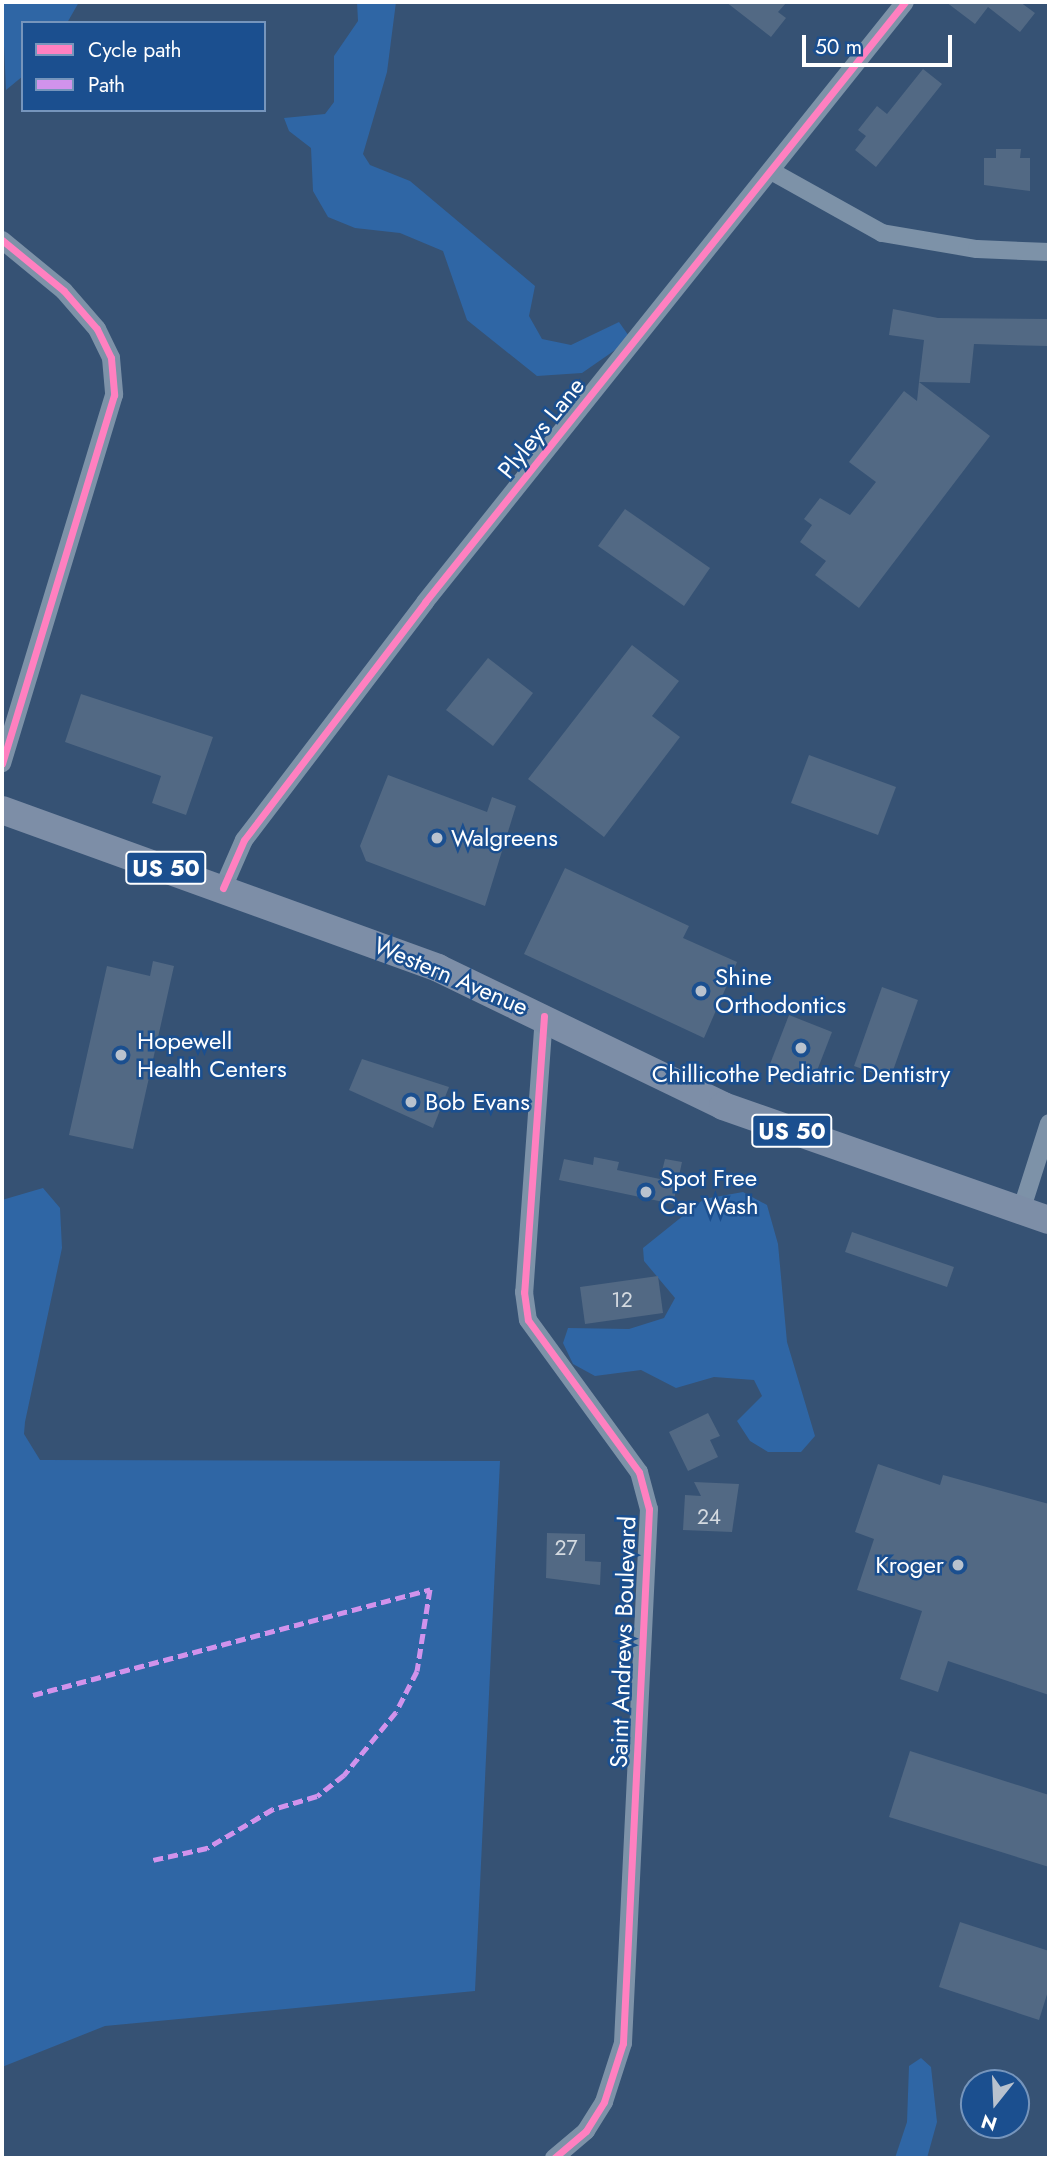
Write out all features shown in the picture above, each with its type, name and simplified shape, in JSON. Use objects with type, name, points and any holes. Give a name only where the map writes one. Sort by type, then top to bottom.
[{"type":"main road","name":"Western Avenue","points":[[2,810],[413,958],[544,1016],[723,1106],[1049,1220]]},
{"type":"street","name":"Plyleys Lane","points":[[223,888],[244,839],[425,601],[905,2]]},
{"type":"street","points":[[771,171],[882,233],[977,249],[1049,252]]},
{"type":"street","points":[[2,240],[64,291],[97,329],[111,358],[114,395],[2,764]]},
{"type":"street","name":"Saint Andrews Boulevard","points":[[544,1016],[524,1292],[528,1320],[639,1472],[649,1509],[622,2043],[604,2102],[562,2157]]},
{"type":"street","points":[[1021,1211],[1049,1123]]},
{"type":"shaded area","points":[[2,2],[79,2],[68,21],[21,21],[21,78],[6,90]]},
{"type":"shaded area","points":[[357,2],[396,2],[387,72],[363,154],[370,165],[410,181],[535,286],[529,316],[542,339],[571,345],[619,322],[631,339],[582,373],[537,376],[467,320],[443,251],[400,233],[355,228],[328,217],[313,191],[311,148],[289,131],[284,118],[325,114],[334,102],[334,56],[358,21]]},
{"type":"shaded area","points":[[43,1188],[60,1208],[62,1248],[25,1422],[24,1434],[40,1460],[500,1461],[475,1991],[105,2026],[2,2067],[2,1200]]},
{"type":"shaded area","points":[[743,1192],[767,1205],[778,1244],[787,1342],[815,1436],[801,1452],[768,1452],[750,1441],[737,1421],[762,1396],[754,1380],[714,1377],[676,1388],[641,1370],[595,1376],[573,1364],[563,1343],[568,1328],[629,1329],[664,1318],[675,1298],[644,1261],[643,1248],[704,1199]]},
{"type":"shaded area","points":[[921,2058],[931,2067],[937,2122],[927,2158],[895,2158],[907,2122],[909,2066]]},
{"type":"building","points":[[726,2],[787,2],[778,12],[786,18],[771,37]]},
{"type":"building","points":[[946,2],[1020,2],[1035,13],[1020,32],[988,7],[975,24]]},
{"type":"building","points":[[923,69],[942,84],[876,167],[855,150],[866,136],[858,130],[877,106],[887,114]]},
{"type":"building","points":[[996,149],[1021,149],[1020,158],[1030,158],[1030,191],[984,185],[984,158],[996,158]]},
{"type":"building","points":[[893,309],[938,318],[1049,319],[1048,346],[974,344],[970,383],[919,382],[924,340],[889,335]]},
{"type":"building","points":[[919,382],[990,436],[859,608],[815,575],[826,561],[800,542],[812,525],[804,519],[820,498],[850,515],[876,482],[849,462],[904,391],[917,401]]},
{"type":"building","points":[[625,509],[710,568],[684,606],[598,546]]},
{"type":"building","points":[[632,645],[679,681],[652,716],[680,737],[604,837],[528,779]]},
{"type":"building","points":[[488,658],[533,693],[493,746],[446,710]]},
{"type":"building","points":[[81,694],[213,737],[186,815],[152,803],[161,776],[65,742]]},
{"type":"building","points":[[809,755],[896,787],[878,835],[791,803]]},
{"type":"building","name":"Walgreens","points":[[388,775],[487,812],[492,797],[516,806],[485,906],[366,861],[360,846]]},
{"type":"building","points":[[565,868],[689,926],[683,938],[737,962],[704,1038],[524,954]]},
{"type":"building","name":"Hopewell Health Centers","points":[[153,961],[174,966],[133,1149],[69,1135],[107,966],[150,976]]},
{"type":"building","points":[[882,987],[918,1000],[890,1079],[854,1066]]},
{"type":"building","name":"Chillicothe Pediatric Dentistry","points":[[789,1015],[832,1032],[813,1081],[770,1064]]},
{"type":"building","name":"Bob Evans","points":[[362,1059],[449,1087],[433,1128],[349,1090]]},
{"type":"building","name":"Spot Free Car Wash","points":[[594,1157],[619,1162],[617,1170],[660,1179],[665,1159],[682,1162],[673,1204],[559,1180],[564,1159],[593,1165]]},
{"type":"building","points":[[852,1232],[954,1267],[947,1287],[845,1252]]},
{"type":"building","points":[[658,1276],[663,1313],[585,1324],[580,1287]]},
{"type":"building","points":[[708,1413],[720,1436],[710,1440],[718,1457],[688,1471],[669,1432]]},
{"type":"building","name":"Kroger","points":[[878,1464],[940,1485],[943,1475],[1049,1504],[1049,1695],[948,1661],[938,1692],[900,1679],[922,1611],[857,1590],[874,1539],[855,1532]]},
{"type":"building","points":[[694,1482],[739,1484],[732,1532],[683,1530],[685,1495],[701,1496]]},
{"type":"building","points":[[547,1533],[585,1534],[585,1561],[601,1562],[600,1585],[546,1578]]},
{"type":"building","points":[[910,1751],[1049,1795],[1049,1867],[889,1817]]},
{"type":"building","points":[[960,1922],[1049,1951],[1049,1988],[1039,2020],[939,1987]]},
{"type":"marked path","points":[[33,1695],[430,1589],[417,1671],[396,1712],[344,1775],[317,1796],[273,1809],[207,1848],[153,1860]]},
{"type":"cycle path","points":[[223,888],[244,840],[425,602],[905,2]]},
{"type":"cycle path","points":[[2,240],[64,291],[97,329],[111,358],[114,395],[2,763]]},
{"type":"cycle path","points":[[544,1016],[524,1292],[528,1320],[639,1472],[649,1509],[623,2043],[604,2102],[586,2131],[554,2158]]},
{"type":"place","name":"Walgreens","points":[[437,838]]},
{"type":"place","name":"Shine Orthodontics","points":[[701,991]]},
{"type":"place","name":"Chillicothe Pediatric Dentistry","points":[[801,1048]]},
{"type":"place","name":"Hopewell Health Centers","points":[[121,1055]]},
{"type":"place","name":"Bob Evans","points":[[411,1102]]},
{"type":"place","name":"Spot Free Car Wash","points":[[646,1192]]},
{"type":"place","name":"Kroger","points":[[958,1565]]}]
